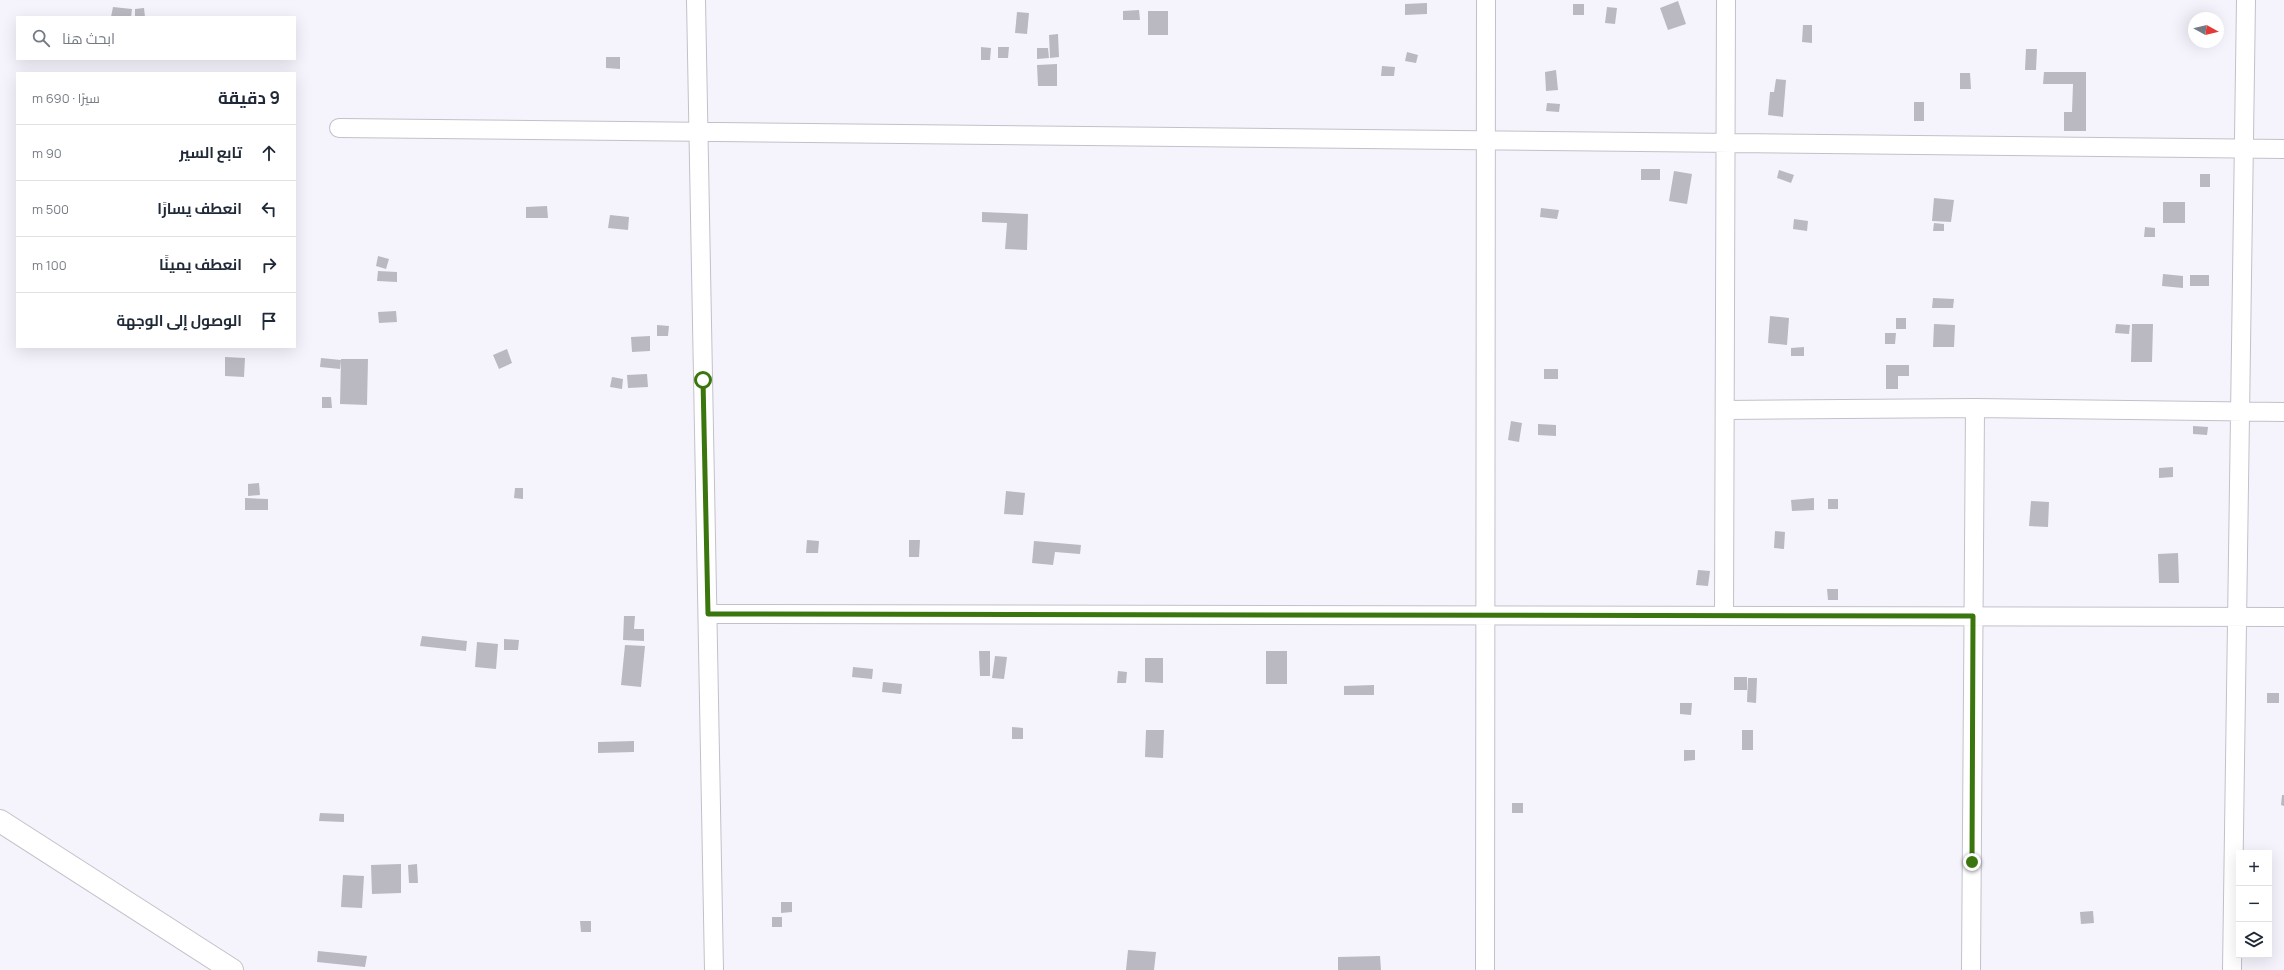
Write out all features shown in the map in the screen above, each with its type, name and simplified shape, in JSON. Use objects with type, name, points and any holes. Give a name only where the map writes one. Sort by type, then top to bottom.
[{"type":"main road","points":[[0,821],[232,970]]},
{"type":"street","points":[[696,0],[714,970]]},
{"type":"street","points":[[1485,970],[1486,0]]},
{"type":"street","points":[[1724,616],[1726,0]]},
{"type":"street","points":[[2232,970],[2246,0]]},
{"type":"street","points":[[339,128],[2284,149]]},
{"type":"street","points":[[1725,410],[1975,408],[2284,412]]},
{"type":"street","points":[[1971,970],[1975,408]]},
{"type":"street","points":[[708,614],[1973,616],[2284,618]]},
{"type":"building","points":[[1678,1],[1686,24],[1668,30],[1660,8]]},
{"type":"building","points":[[1427,3],[1427,14],[1405,15],[1405,4]]},
{"type":"building","points":[[1573,4],[1584,4],[1584,15],[1573,15]]},
{"type":"building","points":[[113,7],[132,9],[131,16],[111,16]]},
{"type":"building","points":[[1607,7],[1617,8],[1615,24],[1605,23]]},
{"type":"building","points":[[144,8],[145,16],[135,16],[135,9]]},
{"type":"building","points":[[1139,10],[1140,20],[1123,20],[1123,11]]},
{"type":"building","points":[[1148,11],[1168,11],[1168,35],[1148,35]]},
{"type":"building","points":[[1017,12],[1029,13],[1027,34],[1015,33]]},
{"type":"building","points":[[1803,25],[1812,25],[1812,43],[1802,42]]},
{"type":"building","points":[[1058,34],[1059,57],[1050,58],[1049,35]]},
{"type":"building","points":[[981,47],[991,48],[990,60],[981,60]]},
{"type":"building","points":[[998,47],[1009,47],[1008,58],[998,58]]},
{"type":"building","points":[[1037,48],[1048,48],[1049,58],[1037,59]]},
{"type":"building","points":[[2026,49],[2037,49],[2036,70],[2025,70]]},
{"type":"building","points":[[1407,52],[1418,55],[1416,63],[1405,61]]},
{"type":"building","points":[[606,57],[620,57],[620,69],[606,68]]},
{"type":"building","points":[[1057,64],[1057,86],[1038,86],[1037,65]]},
{"type":"building","points":[[1382,66],[1395,67],[1394,76],[1381,76]]},
{"type":"building","points":[[1556,70],[1558,90],[1546,91],[1545,72]]},
{"type":"building","points":[[2044,72],[2086,72],[2086,131],[2064,131],[2064,112],[2072,112],[2073,84],[2043,84]]},
{"type":"building","points":[[1960,73],[1970,73],[1971,89],[1960,89]]},
{"type":"building","points":[[1776,79],[1786,80],[1783,117],[1768,115],[1770,92],[1774,92]]},
{"type":"building","points":[[1914,102],[1924,102],[1924,121],[1914,121]]},
{"type":"building","points":[[1547,103],[1560,104],[1559,112],[1546,111]]},
{"type":"building","points":[[1641,169],[1660,169],[1660,180],[1641,180]]},
{"type":"building","points":[[1779,170],[1794,175],[1791,183],[1777,178]]},
{"type":"building","points":[[1674,171],[1692,174],[1687,204],[1669,201]]},
{"type":"building","points":[[2200,174],[2210,174],[2210,187],[2200,187]]},
{"type":"building","points":[[1934,198],[1954,200],[1951,222],[1932,221]]},
{"type":"building","points":[[2163,202],[2185,202],[2185,223],[2163,223]]},
{"type":"building","points":[[547,206],[548,218],[526,218],[526,207]]},
{"type":"building","points":[[1541,208],[1559,210],[1557,219],[1540,217]]},
{"type":"building","points":[[982,212],[1028,214],[1027,250],[1005,249],[1007,223],[982,222]]},
{"type":"building","points":[[610,215],[629,217],[628,230],[608,228]]},
{"type":"building","points":[[1794,219],[1808,221],[1807,231],[1793,229]]},
{"type":"building","points":[[1934,223],[1944,224],[1944,231],[1933,231]]},
{"type":"building","points":[[2145,227],[2155,228],[2155,237],[2144,237]]},
{"type":"building","points":[[378,256],[389,259],[386,269],[376,266]]},
{"type":"building","points":[[378,271],[397,272],[397,282],[377,281]]},
{"type":"building","points":[[2163,274],[2183,276],[2183,288],[2162,286]]},
{"type":"building","points":[[2190,275],[2209,275],[2209,286],[2190,286]]},
{"type":"building","points":[[1933,298],[1954,299],[1953,308],[1932,308]]},
{"type":"building","points":[[396,311],[397,322],[379,323],[378,312]]},
{"type":"building","points":[[1770,316],[1789,318],[1787,345],[1768,343]]},
{"type":"building","points":[[1896,318],[1906,318],[1906,329],[1896,329]]},
{"type":"building","points":[[1934,324],[1955,325],[1954,347],[1933,347]]},
{"type":"building","points":[[2116,324],[2130,325],[2129,334],[2115,333]]},
{"type":"building","points":[[2132,324],[2153,324],[2152,362],[2131,362]]},
{"type":"building","points":[[657,325],[669,326],[668,336],[657,336]]},
{"type":"building","points":[[1885,333],[1896,333],[1895,344],[1885,344]]},
{"type":"building","points":[[650,336],[650,351],[632,352],[631,337]]},
{"type":"building","points":[[1804,347],[1804,356],[1791,356],[1791,348]]},
{"type":"building","points":[[507,349],[512,363],[499,369],[493,355]]},
{"type":"building","points":[[225,357],[245,358],[244,377],[225,376]]},
{"type":"building","points":[[321,358],[341,360],[340,369],[320,367]]},
{"type":"building","points":[[341,359],[368,359],[367,405],[340,404]]},
{"type":"building","points":[[1886,365],[1909,365],[1909,376],[1898,376],[1898,389],[1886,389]]},
{"type":"building","points":[[1544,369],[1558,369],[1558,379],[1544,379]]},
{"type":"building","points":[[647,374],[648,387],[628,388],[627,375]]},
{"type":"building","points":[[612,377],[623,379],[622,389],[610,387]]},
{"type":"building","points":[[322,397],[331,397],[332,408],[322,408]]},
{"type":"building","points":[[1511,421],[1522,423],[1519,442],[1508,440]]},
{"type":"building","points":[[1538,424],[1556,425],[1556,436],[1538,435]]},
{"type":"building","points":[[2193,426],[2208,427],[2207,435],[2193,434]]},
{"type":"building","points":[[2173,467],[2173,477],[2159,478],[2159,468]]},
{"type":"building","points":[[259,483],[260,495],[248,496],[248,484]]},
{"type":"building","points":[[515,488],[523,488],[523,499],[514,498]]},
{"type":"building","points":[[1006,491],[1025,493],[1023,515],[1004,514]]},
{"type":"building","points":[[245,498],[268,499],[268,510],[245,510]]},
{"type":"building","points":[[1814,498],[1814,510],[1792,511],[1791,500]]},
{"type":"building","points":[[1828,499],[1838,499],[1838,509],[1828,509]]},
{"type":"building","points":[[2031,501],[2049,502],[2048,527],[2029,526]]},
{"type":"building","points":[[1775,531],[1785,532],[1784,549],[1774,548]]},
{"type":"building","points":[[807,540],[819,541],[818,553],[806,553]]},
{"type":"building","points":[[909,540],[920,540],[919,557],[909,557]]},
{"type":"building","points":[[1034,541],[1081,545],[1080,554],[1055,552],[1053,565],[1032,563]]},
{"type":"building","points":[[2178,553],[2179,583],[2159,583],[2158,554]]},
{"type":"building","points":[[1698,570],[1710,571],[1708,586],[1696,585]]},
{"type":"building","points":[[1827,589],[1838,589],[1838,600],[1828,600]]},
{"type":"building","points":[[624,616],[635,616],[634,629],[644,629],[644,641],[623,640]]},
{"type":"building","points":[[422,636],[467,641],[466,651],[420,646]]},
{"type":"building","points":[[504,639],[519,640],[518,650],[504,650]]},
{"type":"building","points":[[477,642],[498,644],[496,669],[475,667]]},
{"type":"building","points":[[625,645],[645,646],[641,687],[621,685]]},
{"type":"building","points":[[979,651],[990,651],[990,676],[980,676]]},
{"type":"building","points":[[1266,651],[1287,651],[1287,684],[1266,684]]},
{"type":"building","points":[[995,656],[1007,657],[1004,679],[992,678]]},
{"type":"building","points":[[1145,658],[1163,658],[1163,683],[1145,682]]},
{"type":"building","points":[[853,667],[873,669],[872,679],[852,677]]},
{"type":"building","points":[[1118,671],[1127,672],[1126,683],[1117,683]]},
{"type":"building","points":[[1734,677],[1747,677],[1747,690],[1734,690]]},
{"type":"building","points":[[1748,678],[1757,678],[1756,703],[1747,702]]},
{"type":"building","points":[[883,682],[902,684],[901,694],[882,692]]},
{"type":"building","points":[[1374,685],[1374,695],[1344,695],[1344,686]]},
{"type":"building","points":[[2267,693],[2279,693],[2279,703],[2267,703]]},
{"type":"building","points":[[1680,703],[1692,703],[1691,715],[1680,714]]},
{"type":"building","points":[[1012,727],[1023,728],[1023,739],[1012,739]]},
{"type":"building","points":[[1146,730],[1164,730],[1163,758],[1145,757]]},
{"type":"building","points":[[1742,730],[1753,730],[1753,750],[1742,750]]},
{"type":"building","points":[[634,741],[634,752],[598,753],[598,742]]},
{"type":"building","points":[[1684,750],[1695,750],[1695,760],[1684,761]]},
{"type":"building","points":[[2282,795],[2284,795],[2284,806],[2281,805]]},
{"type":"building","points":[[1512,803],[1523,803],[1523,813],[1512,813]]},
{"type":"building","points":[[320,813],[344,814],[344,822],[319,821]]},
{"type":"building","points":[[401,864],[401,893],[372,894],[371,865]]},
{"type":"building","points":[[417,864],[418,883],[409,883],[408,865]]},
{"type":"building","points":[[343,875],[364,876],[362,908],[341,907]]},
{"type":"building","points":[[781,902],[792,902],[792,912],[781,913]]},
{"type":"building","points":[[2093,911],[2094,923],[2081,924],[2080,912]]},
{"type":"building","points":[[772,917],[782,917],[782,927],[772,927]]},
{"type":"building","points":[[580,921],[591,921],[591,932],[581,932]]},
{"type":"building","points":[[1128,950],[1156,952],[1154,970],[1126,970]]},
{"type":"building","points":[[318,951],[367,956],[365,967],[317,962]]},
{"type":"building","points":[[1380,956],[1381,970],[1338,970],[1338,957]]},
{"type":"route","points":[[703,380],[708,614],[1973,616],[1972,862]]}]
